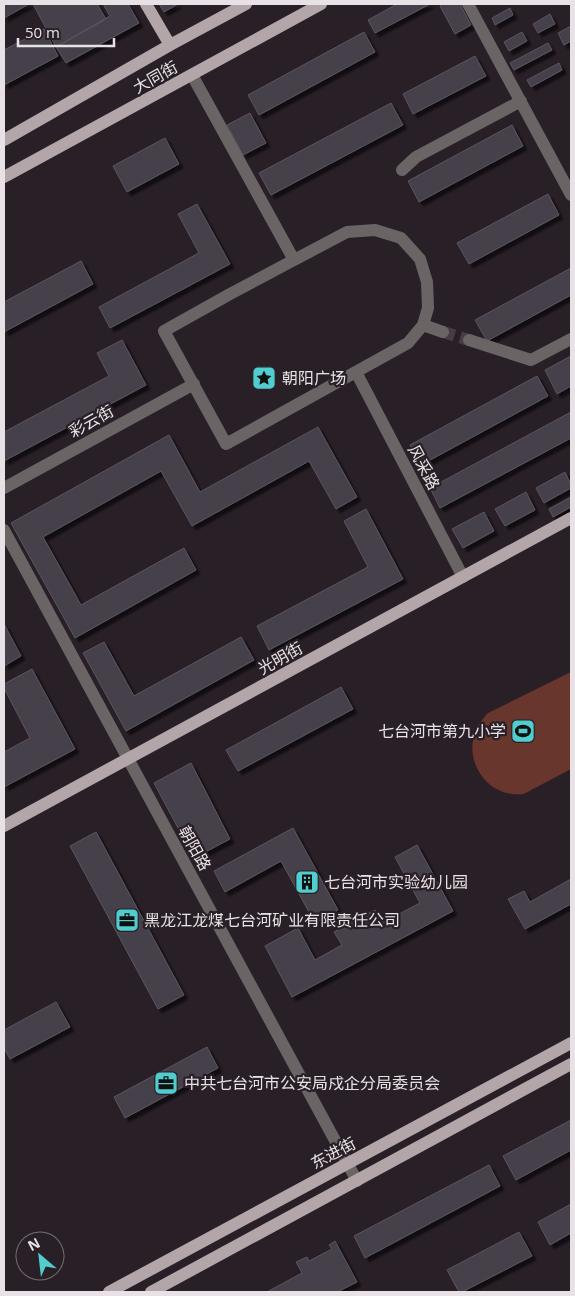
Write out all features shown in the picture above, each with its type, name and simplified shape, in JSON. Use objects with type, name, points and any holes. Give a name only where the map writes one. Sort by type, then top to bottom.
[{"type":"main road","points":[[146,4],[170,46]]},
{"type":"main road","name":"大同街","points":[[4,140],[246,4]]},
{"type":"main road","name":"大同街","points":[[4,177],[321,4]]},
{"type":"main road","name":"光明街","points":[[4,826],[571,518]]},
{"type":"main road","name":"东进街","points":[[110,1292],[571,1042]]},
{"type":"main road","points":[[151,1292],[571,1064]]},
{"type":"street","points":[[468,4],[571,195]]},
{"type":"street","points":[[192,75],[294,260]]},
{"type":"street","points":[[402,170],[416,157],[520,101]]},
{"type":"street","points":[[375,230],[401,238],[420,259],[427,282],[428,308],[423,325],[408,343],[226,444],[164,331],[294,260],[347,232],[375,230]]},
{"type":"street","points":[[423,325],[443,332]]},
{"type":"street","points":[[469,340],[531,360],[571,339]]},
{"type":"street","name":"风采路","points":[[356,372],[463,576]]},
{"type":"street","name":"彩云街","points":[[4,488],[194,384]]},
{"type":"street","name":"朝阳路","points":[[4,530],[357,1180]]},
{"type":"shaded area","name":"七台河市第九小学","points":[[571,672],[571,769],[523,794],[512,794],[492,786],[478,771],[472,751],[475,732],[480,722],[488,713]]},
{"type":"building","points":[[4,4],[29,4],[4,18]]},
{"type":"building","points":[[33,4],[97,4],[106,19],[56,47]]},
{"type":"building","points":[[103,4],[128,4],[139,23],[66,63],[56,47],[110,16]]},
{"type":"building","points":[[159,4],[178,4],[164,12]]},
{"type":"building","points":[[397,4],[430,4],[375,33],[368,20]]},
{"type":"building","points":[[443,4],[460,4],[471,25],[455,34],[440,6]]},
{"type":"building","points":[[510,8],[513,15],[495,25],[492,18]]},
{"type":"building","points":[[550,14],[555,24],[538,33],[533,24]]},
{"type":"building","points":[[571,26],[571,41],[564,45],[558,33]]},
{"type":"building","points":[[44,29],[58,56],[4,85],[4,50]]},
{"type":"building","points":[[364,32],[375,52],[259,115],[248,95]]},
{"type":"building","points":[[522,32],[527,41],[509,51],[504,42]]},
{"type":"building","points":[[548,43],[552,50],[514,70],[510,63]]},
{"type":"building","points":[[475,56],[486,76],[413,114],[403,94]]},
{"type":"building","points":[[559,63],[562,70],[531,87],[527,80]]},
{"type":"building","points":[[391,103],[403,125],[271,195],[259,173]]},
{"type":"building","points":[[250,113],[266,143],[243,155],[227,125]]},
{"type":"building","points":[[512,125],[523,146],[419,202],[408,181]]},
{"type":"building","points":[[165,138],[179,164],[127,192],[113,166]]},
{"type":"building","points":[[548,194],[559,215],[469,264],[457,243]]},
{"type":"building","points":[[197,204],[230,264],[110,328],[99,307],[199,253],[178,214]]},
{"type":"building","points":[[81,261],[93,284],[4,332],[4,302]]},
{"type":"building","points":[[571,268],[571,295],[487,341],[475,320]]},
{"type":"building","points":[[122,340],[146,385],[4,461],[4,432],[109,376],[97,353]]},
{"type":"building","points":[[571,356],[571,386],[557,394],[545,370]]},
{"type":"building","points":[[537,376],[548,396],[421,465],[410,445]]},
{"type":"building","points":[[571,412],[571,438],[440,508],[430,488]]},
{"type":"building","points":[[318,427],[357,497],[336,509],[309,461],[192,526],[161,471],[43,537],[81,605],[184,548],[196,570],[75,638],[11,523],[169,435],[200,492]]},
{"type":"building","points":[[565,472],[571,488],[544,503],[536,488]]},
{"type":"building","points":[[526,492],[535,510],[505,526],[495,509]]},
{"type":"building","points":[[571,497],[571,507],[553,517],[549,509]]},
{"type":"building","points":[[366,509],[403,579],[269,650],[257,626],[368,567],[344,521]]},
{"type":"building","points":[[484,512],[494,531],[463,548],[452,529]]},
{"type":"building","points":[[4,624],[21,656],[4,666]]},
{"type":"building","points":[[241,637],[254,660],[126,731],[83,653],[104,642],[134,696]]},
{"type":"building","points":[[32,669],[75,749],[4,787],[4,752],[30,738],[4,688],[4,684]]},
{"type":"building","points":[[341,687],[353,709],[238,771],[226,750]]},
{"type":"building","points":[[191,763],[230,839],[194,858],[154,783]]},
{"type":"building","name":"七台河市实验幼儿园","points":[[293,828],[338,910],[315,923],[281,861],[225,892],[214,871]]},
{"type":"building","name":"黑龙江龙煤七台河矿业有限责任公司","points":[[96,832],[184,995],[158,1009],[70,846]]},
{"type":"building","points":[[417,845],[453,911],[292,997],[265,946],[298,928],[315,960],[342,945],[334,932],[375,910],[382,923],[420,903],[395,857]]},
{"type":"building","points":[[571,879],[571,904],[525,929],[508,899],[524,891],[530,902]]},
{"type":"building","points":[[56,1002],[70,1027],[10,1059],[4,1048],[4,1030]]},
{"type":"building","name":"中共七台河市公安局戍企分局委员会","points":[[207,1047],[218,1068],[125,1118],[114,1097]]},
{"type":"building","points":[[571,1120],[571,1150],[516,1180],[503,1156]]},
{"type":"building","points":[[489,1165],[500,1186],[365,1258],[354,1236]]},
{"type":"building","points":[[571,1204],[571,1233],[550,1245],[538,1222]]},
{"type":"building","points":[[519,1232],[532,1256],[459,1292],[447,1270]]},
{"type":"building","points":[[335,1241],[357,1282],[337,1292],[267,1292],[302,1273],[296,1262],[307,1257],[309,1261],[332,1249],[329,1245]]},
{"type":"tunnel","points":[[443,332],[469,340]]},
{"type":"place","name":"朝阳广场","points":[[264,378]]},
{"type":"place","name":"七台河市第九小学","points":[[523,731]]},
{"type":"place","name":"七台河市实验幼儿园","points":[[307,882]]},
{"type":"place","name":"黑龙江龙煤七台河矿业有限责任公司","points":[[127,920]]},
{"type":"place","name":"中共七台河市公安局戍企分局委员会","points":[[166,1083]]}]
